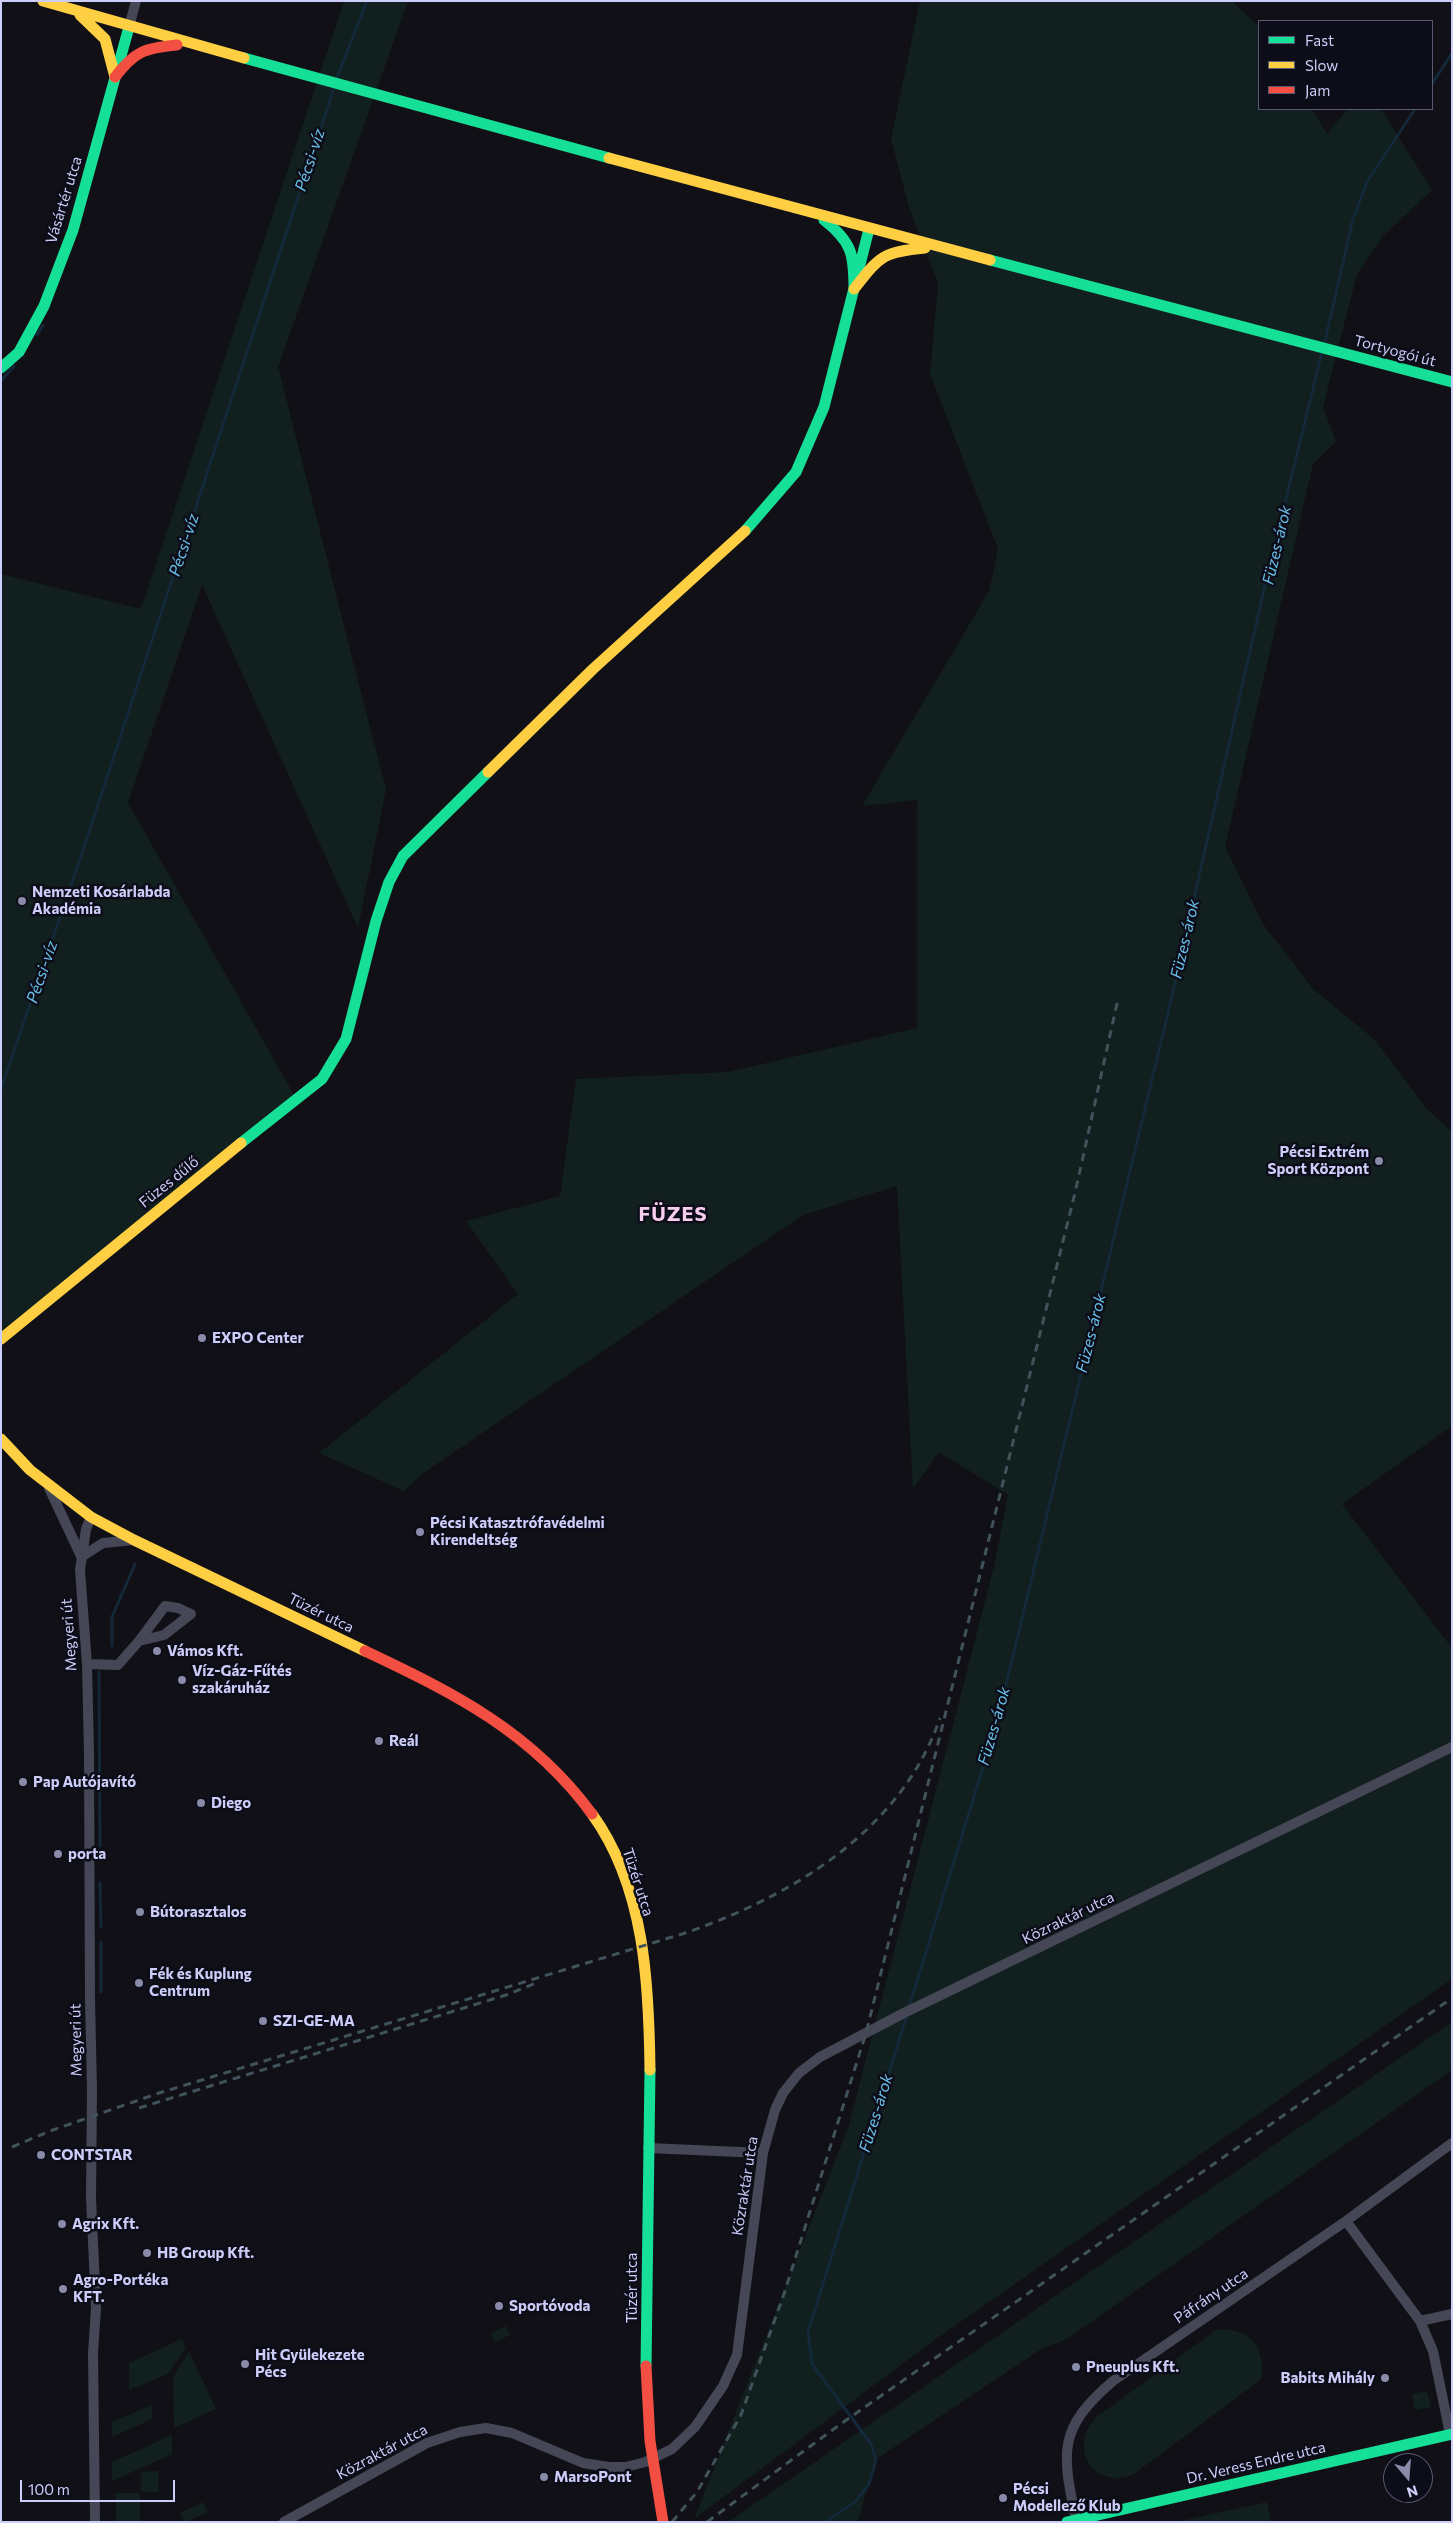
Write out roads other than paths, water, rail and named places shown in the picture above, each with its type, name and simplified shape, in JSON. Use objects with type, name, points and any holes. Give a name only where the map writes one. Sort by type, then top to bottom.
[{"type":"street","name":"Tortyogói út","points":[[43,1],[129,27],[869,229],[1452,382]]},
{"type":"street","points":[[129,27],[136,1]]},
{"type":"street","points":[[76,12],[105,39],[115,77]]},
{"type":"street","name":"Vásártér utca","points":[[1,368],[19,352],[44,306],[73,230],[129,27]]},
{"type":"street","points":[[115,77],[130,56],[141,50],[154,46],[192,44]]},
{"type":"street","points":[[816,214],[844,235],[850,246],[854,268],[854,289]]},
{"type":"street","name":"Füzes dűlő","points":[[1,1339],[173,1197],[322,1079],[346,1040],[376,921],[389,882],[403,856],[600,663],[749,527],[796,472],[824,407],[869,229]]},
{"type":"street","points":[[854,289],[876,259],[887,252],[935,246]]},
{"type":"street","name":"Megyeri út","points":[[1,1439],[30,1470],[91,1516],[86,1529],[80,1570],[87,1664],[92,2090],[91,2198],[96,2308],[93,2353],[95,2522]]},
{"type":"street","name":"Megyeri út","points":[[46,1482],[81,1557]]},
{"type":"street","name":"Tüzér utca","points":[[91,1516],[134,1540],[446,1689],[496,1720],[558,1768],[600,1821],[622,1869],[639,1935],[645,1970],[649,2013],[646,2340],[648,2415],[663,2522]]},
{"type":"street","points":[[81,1557],[103,1543],[134,1540]]},
{"type":"street","points":[[87,1664],[118,1665],[165,1606],[178,1608],[191,1614],[164,1635],[139,1641]]},
{"type":"street","name":"Közraktár utca","points":[[284,2522],[428,2443],[460,2432],[486,2428],[512,2433],[583,2463],[609,2467],[626,2467],[645,2462],[672,2449],[695,2427],[723,2386],[737,2355],[763,2153],[775,2110],[783,2093],[799,2073],[820,2057],[904,2013],[1452,1747]]},
{"type":"street","name":"Páfrány utca","points":[[1071,2521],[1066,2452],[1071,2432],[1078,2416],[1090,2401],[1113,2381],[1346,2221],[1452,2143]]},
{"type":"street","points":[[648,2148],[763,2153]]},
{"type":"street","points":[[1346,2221],[1420,2321],[1433,2351],[1451,2434]]},
{"type":"street","points":[[1420,2321],[1452,2314]]},
{"type":"street","name":"Dr. Veress Endre utca","points":[[1071,2521],[1451,2434]]},
{"type":"waterway","name":"Pécsi-víz","points":[[336,80],[367,1]]},
{"type":"waterway","name":"Füzes-árok","points":[[1433,82],[1452,53]]},
{"type":"waterway","name":"Pécsi-víz","points":[[1,1089],[81,856],[334,88]]},
{"type":"waterway","name":"Füzes-árok","points":[[1325,341],[1353,219],[1367,182],[1414,110]]},
{"type":"waterway","points":[[37,335],[43,325]]},
{"type":"waterway","name":"Füzes-árok","points":[[909,2007],[997,1722],[1169,1009],[1267,576],[1322,352]]},
{"type":"waterway","points":[[1,381],[14,366]]},
{"type":"waterway","points":[[112,1646],[112,1617],[135,1564]]},
{"type":"waterway","points":[[99,1672],[100,1846]]},
{"type":"waterway","points":[[100,1883],[101,1927]]},
{"type":"waterway","points":[[101,1942],[101,1992]]},
{"type":"waterway","name":"Füzes-árok","points":[[825,2522],[856,2501],[869,2484],[876,2460],[871,2444],[812,2364],[808,2332],[907,2015]]},
{"type":"railway","points":[[672,2522],[697,2492],[741,2415],[785,2291],[866,2033],[1075,1193],[1118,999]]},
{"type":"railway","points":[[12,2147],[50,2131],[159,2093],[682,1934],[762,1901],[800,1880],[836,1855],[869,1827],[898,1795],[922,1759],[940,1718]]},
{"type":"railway","points":[[139,2108],[506,1995],[536,1983]]},
{"type":"railway","points":[[707,2522],[842,2423],[1452,1998]]},
{"type":"place","name":"Nemzeti Kosárlabda Akadémia","points":[[22,901]]},
{"type":"place","name":"Pécsi Extrém Sport Központ","points":[[1379,1161]]},
{"type":"place","name":"EXPO Center","points":[[202,1338]]},
{"type":"place","name":"Pécsi Katasztrófavédelmi Kirendeltség","points":[[420,1532]]},
{"type":"place","name":"Vámos Kft.","points":[[157,1651]]},
{"type":"place","name":"Víz-Gáz-Fűtés szakáruház","points":[[182,1680]]},
{"type":"place","name":"Reál","points":[[379,1741]]},
{"type":"place","name":"Pap Autójavító","points":[[23,1782]]},
{"type":"place","name":"Diego","points":[[201,1803]]},
{"type":"place","name":"porta","points":[[58,1854]]},
{"type":"place","name":"Bútorasztalos","points":[[140,1912]]},
{"type":"place","name":"Fék és Kuplung Centrum","points":[[139,1983]]},
{"type":"place","name":"SZI-GE-MA","points":[[263,2021]]},
{"type":"place","name":"CONTSTAR","points":[[41,2155]]},
{"type":"place","name":"Agrix Kft.","points":[[62,2224]]},
{"type":"place","name":"HB Group Kft.","points":[[147,2253]]},
{"type":"place","name":"Agro-Portéka KFT.","points":[[63,2289]]},
{"type":"place","name":"Sportóvoda","points":[[499,2306]]},
{"type":"place","name":"Hit Gyülekezete Pécs","points":[[245,2364]]},
{"type":"place","name":"Pneuplus Kft.","points":[[1076,2367]]},
{"type":"place","name":"Babits Mihály","points":[[1385,2378]]},
{"type":"place","name":"MarsoPont","points":[[544,2477]]},
{"type":"place","name":"Pécsi Modellező Klub","points":[[1003,2498]]},
{"type":"district","name":"FÜZES","points":[[673,1214]]}]
